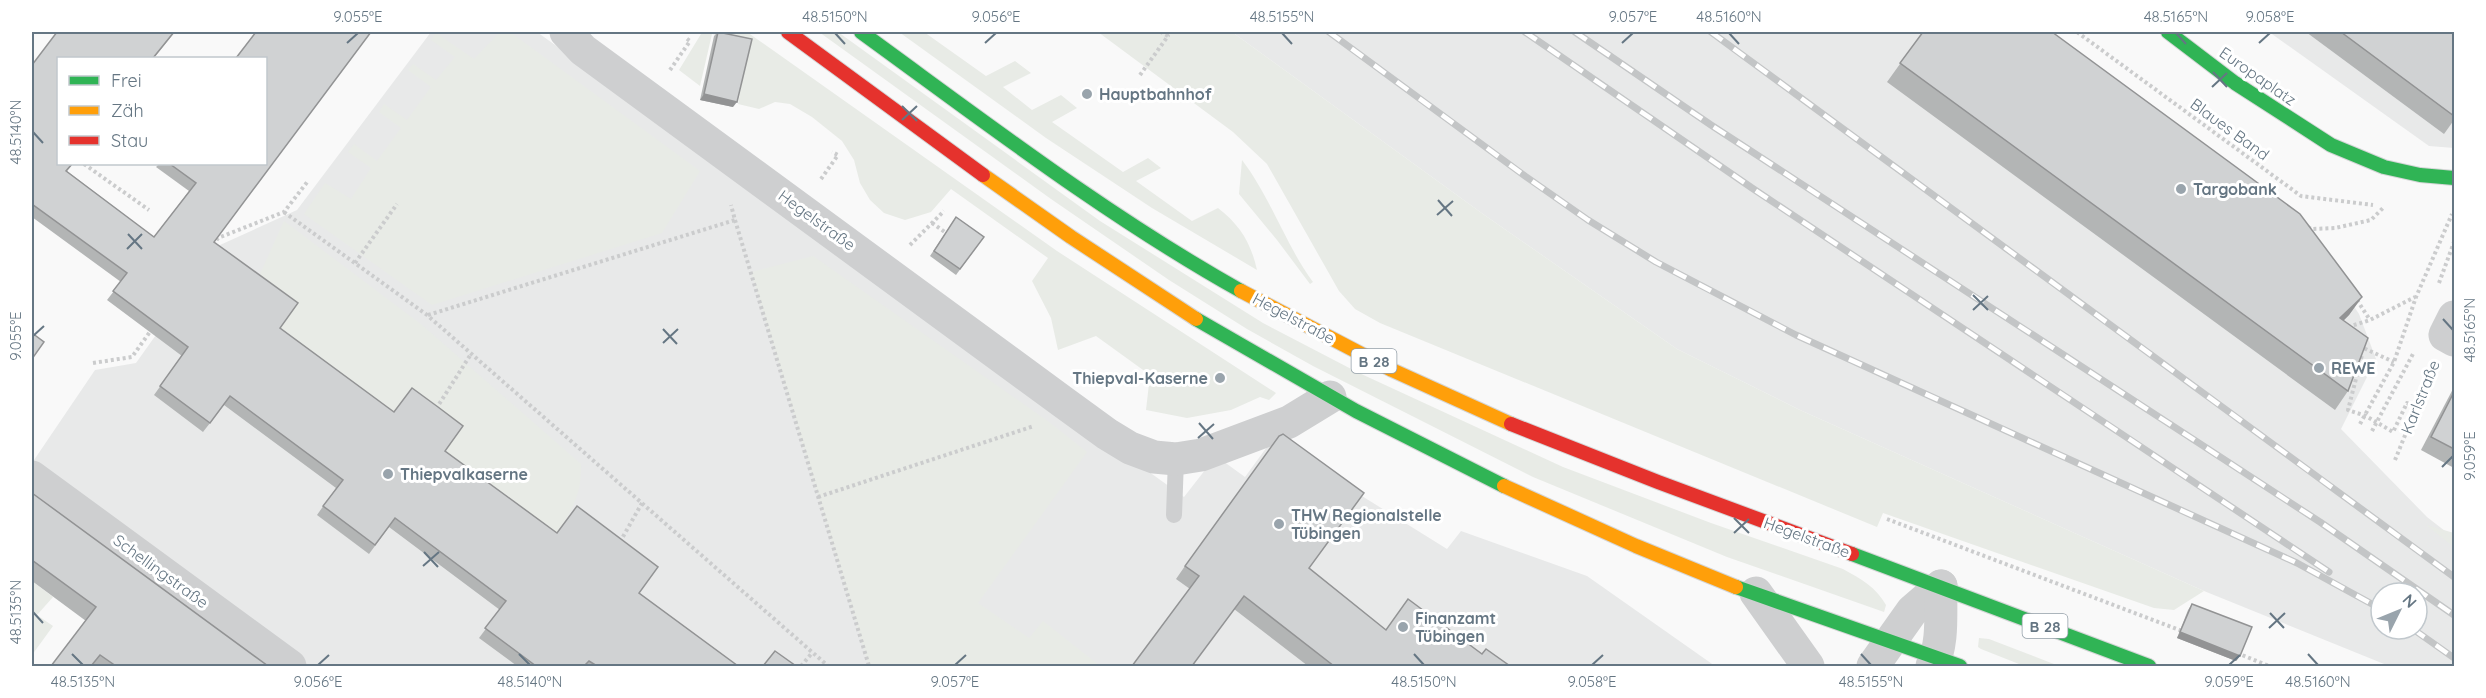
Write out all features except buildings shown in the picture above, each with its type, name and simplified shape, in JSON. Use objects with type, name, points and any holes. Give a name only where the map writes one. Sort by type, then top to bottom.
[{"type":"main road","points":[[788,32],[1054,225],[1244,348],[1330,397],[1511,490],[1696,572],[1756,593],[1881,653],[1943,664]]},
{"type":"main road","name":"Hegelstraße","points":[[861,32],[1080,190],[1144,232],[1247,293],[1382,365],[1477,410],[1580,453],[1941,586],[2149,666]]},
{"type":"main road","name":"Europaplatz","points":[[2168,32],[2235,83],[2331,145],[2384,167],[2420,175],[2454,178]]},
{"type":"street","name":"Hegelstraße","points":[[566,32],[583,50],[1063,402],[1130,448],[1154,457],[1176,459],[1201,455],[1289,422],[1330,397]]},
{"type":"street","name":"Schellingstraße","points":[[32,477],[290,666]]},
{"type":"street","points":[[1881,653],[1912,611],[1941,586]]},
{"type":"street","points":[[1941,586],[1940,627],[1943,664]]},
{"type":"street","points":[[1756,593],[1808,666]]},
{"type":"lane","points":[[1174,515],[1176,459]]},
{"type":"path","points":[[1140,75],[1168,36],[1161,32]]},
{"type":"path","name":"Blaues Band","points":[[2077,32],[2301,196],[2384,207],[2371,220],[2335,228],[2311,229]]},
{"type":"path","points":[[664,78],[690,41],[686,38]]},
{"type":"path","points":[[716,147],[735,220],[869,666]]},
{"type":"path","points":[[817,185],[838,155],[832,152]]},
{"type":"path","points":[[85,165],[148,210]]},
{"type":"path","points":[[211,248],[218,238],[284,212],[308,181]]},
{"type":"path","points":[[356,263],[397,204]]},
{"type":"path","points":[[907,248],[944,211]]},
{"type":"path","points":[[2360,424],[2394,362],[2416,297],[2454,211]]},
{"type":"path","points":[[284,212],[427,315],[828,666]]},
{"type":"path","points":[[427,315],[735,220]]},
{"type":"path","points":[[2301,222],[2311,229],[2317,239]]},
{"type":"path","points":[[932,223],[946,233]]},
{"type":"path","points":[[2353,294],[2370,320]]},
{"type":"path","points":[[2339,330],[2370,320],[2416,297]]},
{"type":"path","points":[[93,363],[132,357],[159,320]]},
{"type":"path","name":"Karlstraße","points":[[2395,460],[2451,330]]},
{"type":"path","points":[[2350,342],[2394,362]]},
{"type":"path","points":[[2355,350],[2362,355],[2348,410],[2366,416],[2393,432],[2407,403],[2417,408]]},
{"type":"path","points":[[432,416],[471,354]]},
{"type":"path","points":[[818,497],[1048,422],[1063,402]]},
{"type":"path","points":[[618,544],[642,504]]},
{"type":"path","points":[[1887,519],[2186,632]]},
{"type":"path","points":[[801,666],[812,652]]},
{"type":"path","points":[[2236,652],[2269,666]]},
{"type":"shaded area","points":[[431,32],[537,32],[1184,497],[1216,456],[1245,477],[1272,440],[1447,549],[1461,531],[1587,576],[1715,666],[309,666],[32,463],[95,370],[136,363],[220,245],[297,210]]},
{"type":"shaded area","points":[[500,32],[510,32],[700,171],[662,233],[432,305],[304,214],[325,183],[351,199],[371,168],[348,152],[354,144],[377,161],[401,128],[379,112],[384,104],[407,120],[431,87],[408,70],[413,64],[436,80],[455,57],[431,40],[436,33],[474,59]]},
{"type":"shaded area","points":[[698,32],[747,32],[1057,251],[1276,393],[1269,400],[1260,397],[1231,410],[1187,418],[1146,410],[1150,375],[1096,336],[1058,350],[1051,318],[1032,281],[1048,258],[951,189],[931,212],[905,220],[884,213],[870,200],[860,183],[854,160],[842,141],[812,117],[790,104],[775,102],[759,109],[738,104],[749,43],[712,34],[700,86],[679,70],[701,34]]},
{"type":"shaded area","points":[[819,32],[838,32],[1100,221],[1263,323],[1357,372],[1563,467],[1711,523],[1843,569],[1878,593],[1886,605],[1884,612],[1727,557],[1533,477],[1313,366],[1247,329],[1169,280],[1051,199]]},
{"type":"shaded area","points":[[899,32],[924,32],[986,76],[1015,61],[1031,73],[1003,87],[1032,110],[1061,95],[1077,108],[1052,122],[1123,172],[1148,158],[1161,168],[1136,181],[1192,221],[1218,208],[1244,235],[1257,270],[1152,208],[1046,138]]},
{"type":"shaded area","points":[[1098,32],[1232,32],[1483,214],[1677,349],[1800,410],[2204,591],[2174,610],[2154,608],[1883,513],[1877,527],[1380,323],[1355,309],[1339,291],[1267,164],[1233,132]]},
{"type":"shaded area","points":[[1232,32],[2030,32],[2308,236],[2359,314],[2376,359],[2341,429],[2427,517],[2454,538],[2454,666],[2389,666],[2204,591],[1800,410],[1677,349],[1483,214]]},
{"type":"shaded area","points":[[2269,32],[2454,32],[2454,148],[2429,146]]},
{"type":"shaded area","points":[[1242,160],[1313,282],[1310,284],[1239,194]]},
{"type":"shaded area","points":[[284,221],[422,325],[581,464],[577,497],[563,524],[550,542],[274,337],[255,285]]},
{"type":"shaded area","points":[[813,256],[1049,422],[1087,452],[978,603],[1029,638],[1043,621],[1100,666],[869,666],[751,272]]},
{"type":"shaded area","points":[[2426,525],[2454,533],[2454,547]]},
{"type":"shaded area","points":[[32,581],[53,597],[37,615],[53,626],[32,655]]},
{"type":"shaded area","points":[[1979,638],[1989,639],[2059,666],[2024,666],[1981,649],[1978,647]]},
{"type":"railway","points":[[1329,32],[1525,176],[1588,220],[1656,262],[1796,335],[2297,563],[2369,602]]},
{"type":"railway","points":[[1525,32],[1752,188],[2329,572]]},
{"type":"railway","points":[[1575,32],[1711,125],[2320,522],[2454,615]]},
{"type":"railway","points":[[1711,32],[2454,577]]},
{"type":"railway","points":[[2429,640],[2454,658]]},
{"type":"traffic: fast","points":[[861,32],[1095,200],[1191,262],[1241,291]]},
{"type":"traffic: fast","points":[[2168,32],[2235,83],[2331,145],[2384,167],[2420,175],[2454,178]]},
{"type":"traffic: fast","points":[[1196,319],[1356,411],[1504,486]]},
{"type":"traffic: fast","points":[[1852,554],[2149,666]]},
{"type":"traffic: fast","points":[[1736,587],[1960,666]]},
{"type":"traffic: slow","points":[[983,175],[1071,237],[1196,319]]},
{"type":"traffic: slow","points":[[1241,291],[1392,370],[1511,424]]},
{"type":"traffic: slow","points":[[1504,486],[1636,546],[1736,587]]},
{"type":"traffic: jam","points":[[788,32],[983,175]]},
{"type":"traffic: jam","points":[[1511,424],[1658,482],[1852,554]]},
{"type":"place","name":"Hauptbahnhof","points":[[1087,94]]},
{"type":"place","name":"Targobank","points":[[2181,189]]},
{"type":"place","name":"REWE","points":[[2319,368]]},
{"type":"place","name":"Thiepval-Kaserne","points":[[1220,378]]},
{"type":"place","name":"Thiepvalkaserne","points":[[388,474]]},
{"type":"place","name":"THW Regionalstelle Tübingen","points":[[1279,524]]},
{"type":"place","name":"Finanzamt Tübingen","points":[[1403,627]]}]
